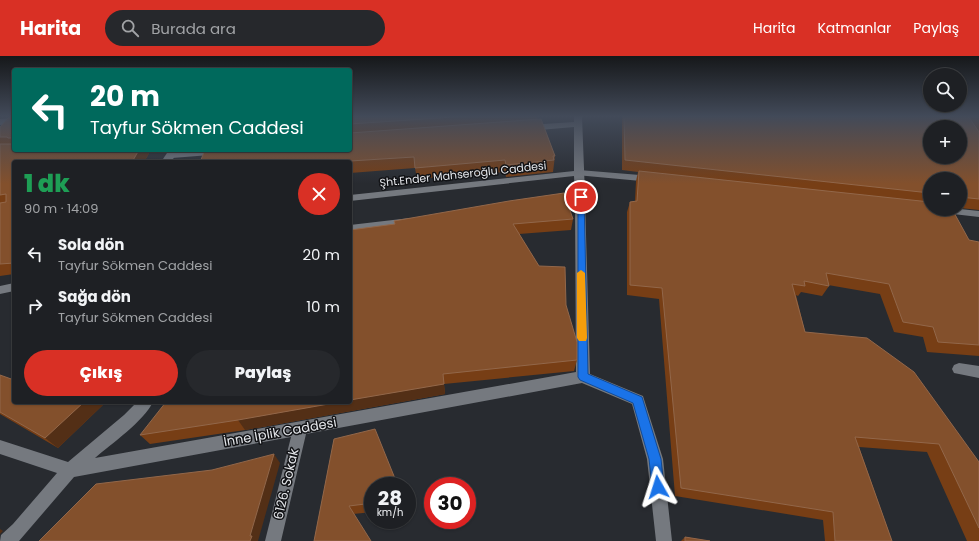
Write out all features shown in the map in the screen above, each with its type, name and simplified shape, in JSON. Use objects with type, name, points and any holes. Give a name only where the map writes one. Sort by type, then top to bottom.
[{"type":"street","points":[[578,139],[581,197],[583,377],[638,400],[655,459],[664,541]]},
{"type":"street","points":[[171,156],[214,152]]},
{"type":"street","name":"Şht.Ender Mahseroğlu Caddesi","points":[[352,198],[579,173],[659,179]]},
{"type":"street","points":[[542,202],[581,197]]},
{"type":"street","points":[[967,213],[979,214]]},
{"type":"street","points":[[352,229],[419,220]]},
{"type":"street","points":[[0,290],[12,287]]},
{"type":"street","points":[[959,369],[979,372]]},
{"type":"street","name":"İnne İplik Caddesi","points":[[70,470],[583,377]]},
{"type":"street","points":[[7,541],[19,530],[70,470],[129,420],[144,404]]},
{"type":"street","name":"6126. Sokak","points":[[273,541],[300,428]]},
{"type":"street","points":[[0,447],[70,470]]},
{"type":"building","points":[[352,139],[548,139],[555,156],[553,156],[554,160],[506,165],[505,160],[415,168],[414,157],[352,161],[201,160],[204,152],[352,152]]},
{"type":"building","points":[[625,139],[923,139],[923,164],[967,164],[967,139],[979,139],[979,199],[967,198],[967,172],[923,172],[923,192],[625,160]]},
{"type":"building","points":[[0,144],[12,144],[12,152],[138,152],[133,160],[12,160],[12,263],[0,264],[0,203],[6,202],[6,194],[0,195]]},
{"type":"building","points":[[639,171],[923,201],[923,216],[956,216],[969,240],[979,242],[979,345],[938,342],[933,327],[903,322],[889,284],[826,273],[829,286],[804,281],[805,286],[792,284],[805,332],[867,338],[914,372],[979,462],[979,528],[939,444],[855,437],[892,541],[835,541],[833,512],[681,488],[662,288],[630,285],[630,202],[637,201]]},
{"type":"building","points":[[564,193],[573,219],[513,224],[539,266],[565,267],[566,305],[577,342],[577,360],[443,374],[444,384],[352,400],[352,230],[395,224],[394,221]]},
{"type":"building","points":[[0,375],[12,379],[12,404],[82,404],[45,438],[0,412]]},
{"type":"building","points":[[164,404],[329,404],[238,420],[140,435]]},
{"type":"building","points":[[375,429],[394,477],[364,477],[364,504],[349,506],[371,541],[314,541],[334,439]]},
{"type":"building","points":[[274,454],[250,536],[252,536],[250,541],[39,541],[96,484],[212,470]]},
{"type":"building","points":[[685,537],[710,541],[685,541]]},
{"type":"slow traffic","points":[[581,273],[582,338]]},
{"type":"route","points":[[581,197],[583,377],[638,400],[655,459],[658,487]]}]
